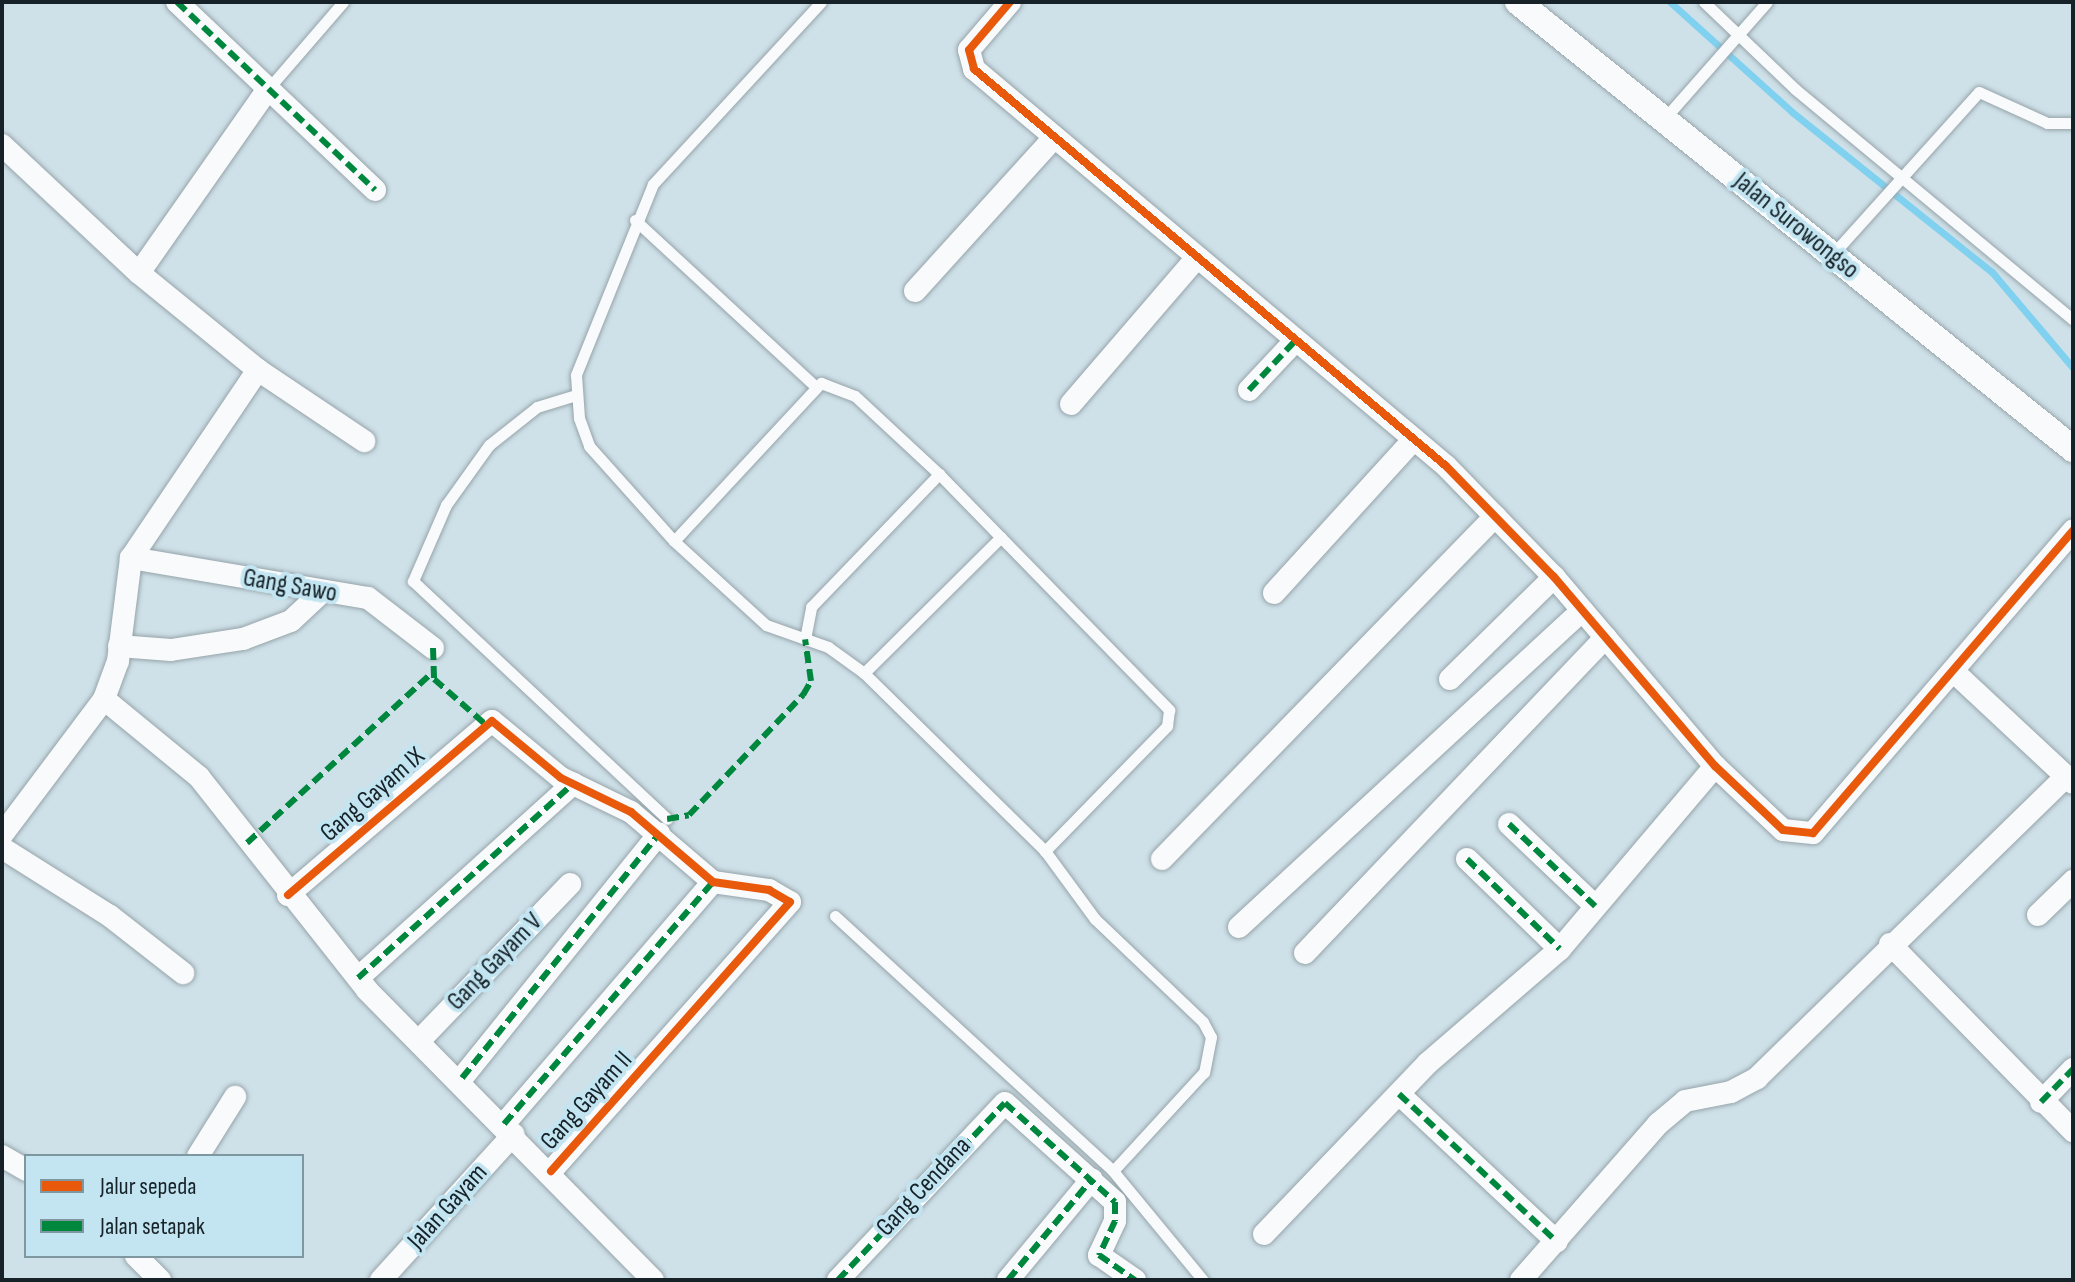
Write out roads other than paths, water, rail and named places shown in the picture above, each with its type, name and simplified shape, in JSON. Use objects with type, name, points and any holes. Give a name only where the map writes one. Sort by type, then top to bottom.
[{"type":"street","points":[[177,2],[375,190]]},
{"type":"street","points":[[1010,2],[969,50],[974,69],[1195,260],[1414,439],[1554,577],[1715,766],[1783,830],[1813,833],[2073,531]]},
{"type":"street","name":"Jalan Surowongso","points":[[1518,2],[2072,446]]},
{"type":"street","points":[[139,273],[268,89]]},
{"type":"street","points":[[915,291],[1053,139]]},
{"type":"street","points":[[2,145],[139,273],[258,370],[364,441]]},
{"type":"street","points":[[1071,404],[1195,260]]},
{"type":"street","points":[[1249,390],[1294,342]]},
{"type":"street","points":[[2,835],[104,699],[119,646],[131,558],[258,370]]},
{"type":"street","points":[[1274,593],[1414,439]]},
{"type":"street","points":[[1162,859],[1495,516]]},
{"type":"street","name":"Gang Sawo","points":[[131,558],[383,604],[433,648]]},
{"type":"street","points":[[1450,679],[1554,577]]},
{"type":"street","points":[[119,646],[171,650],[243,639],[291,621],[322,592]]},
{"type":"street","points":[[1239,927],[1582,610]]},
{"type":"street","points":[[1305,953],[1606,637]]},
{"type":"street","points":[[1521,1280],[1658,1124],[1685,1101],[1731,1092],[1757,1078],[1890,944],[2069,780],[1953,671]]},
{"type":"street","points":[[104,699],[199,777],[288,895],[358,978],[419,1041],[462,1078],[653,1280]]},
{"type":"street","name":"Gang Gayam IX","points":[[288,895],[485,724],[499,724],[573,784]]},
{"type":"street","points":[[1264,1234],[1399,1094],[1560,949],[1715,766]]},
{"type":"street","points":[[358,978],[573,784],[663,826],[713,882]]},
{"type":"street","points":[[1509,824],[1595,906]]},
{"type":"street","points":[[462,1078],[663,826]]},
{"type":"street","points":[[2,848],[110,916],[183,973]]},
{"type":"street","points":[[1467,859],[1560,949]]},
{"type":"street","points":[[2038,915],[2073,881]]},
{"type":"street","name":"Jalan Gayam","points":[[381,1280],[713,882]]},
{"type":"street","name":"Gang Gayam II","points":[[551,1171],[791,906],[769,890],[713,882]]},
{"type":"street","name":"Gang Gayam V","points":[[419,1041],[570,884]]},
{"type":"street","points":[[1890,944],[2041,1102],[2073,1131]]},
{"type":"street","points":[[2041,1102],[2073,1069]]},
{"type":"street","points":[[1399,1094],[1557,1242]]},
{"type":"street","points":[[199,1154],[235,1097]]},
{"type":"street","name":"Gang Cendana","points":[[838,1280],[997,1109],[1014,1105],[1103,1175]]},
{"type":"street","points":[[2,1156],[24,1169]]},
{"type":"street","points":[[1008,1280],[1103,1175],[1117,1207],[1099,1255],[1135,1280]]},
{"type":"street","points":[[138,1258],[160,1280]]},
{"type":"lane","points":[[268,89],[343,2]]},
{"type":"lane","points":[[821,2],[653,184],[635,220],[576,375],[576,395],[589,446],[674,541],[766,625],[805,639],[864,673],[1045,851],[1076,899],[1211,1037],[1204,1072],[1103,1175]]},
{"type":"lane","points":[[1704,2],[1735,44],[2073,320]]},
{"type":"lane","points":[[1665,118],[1735,44],[1767,2]]},
{"type":"lane","points":[[1831,255],[1979,92],[2047,123],[2073,123]]},
{"type":"lane","points":[[635,220],[814,385],[855,396],[939,474],[1170,717],[1045,851]]},
{"type":"lane","points":[[674,541],[814,385]]},
{"type":"lane","points":[[576,395],[537,407],[489,445],[446,505],[413,581],[663,826]]},
{"type":"lane","points":[[805,639],[811,607],[939,474]]},
{"type":"lane","points":[[864,673],[1001,537]]},
{"type":"lane","points":[[835,916],[1103,1175],[1203,1280]]},
{"type":"waterway","points":[[1670,2],[1792,112],[1992,272],[2073,368]]}]
